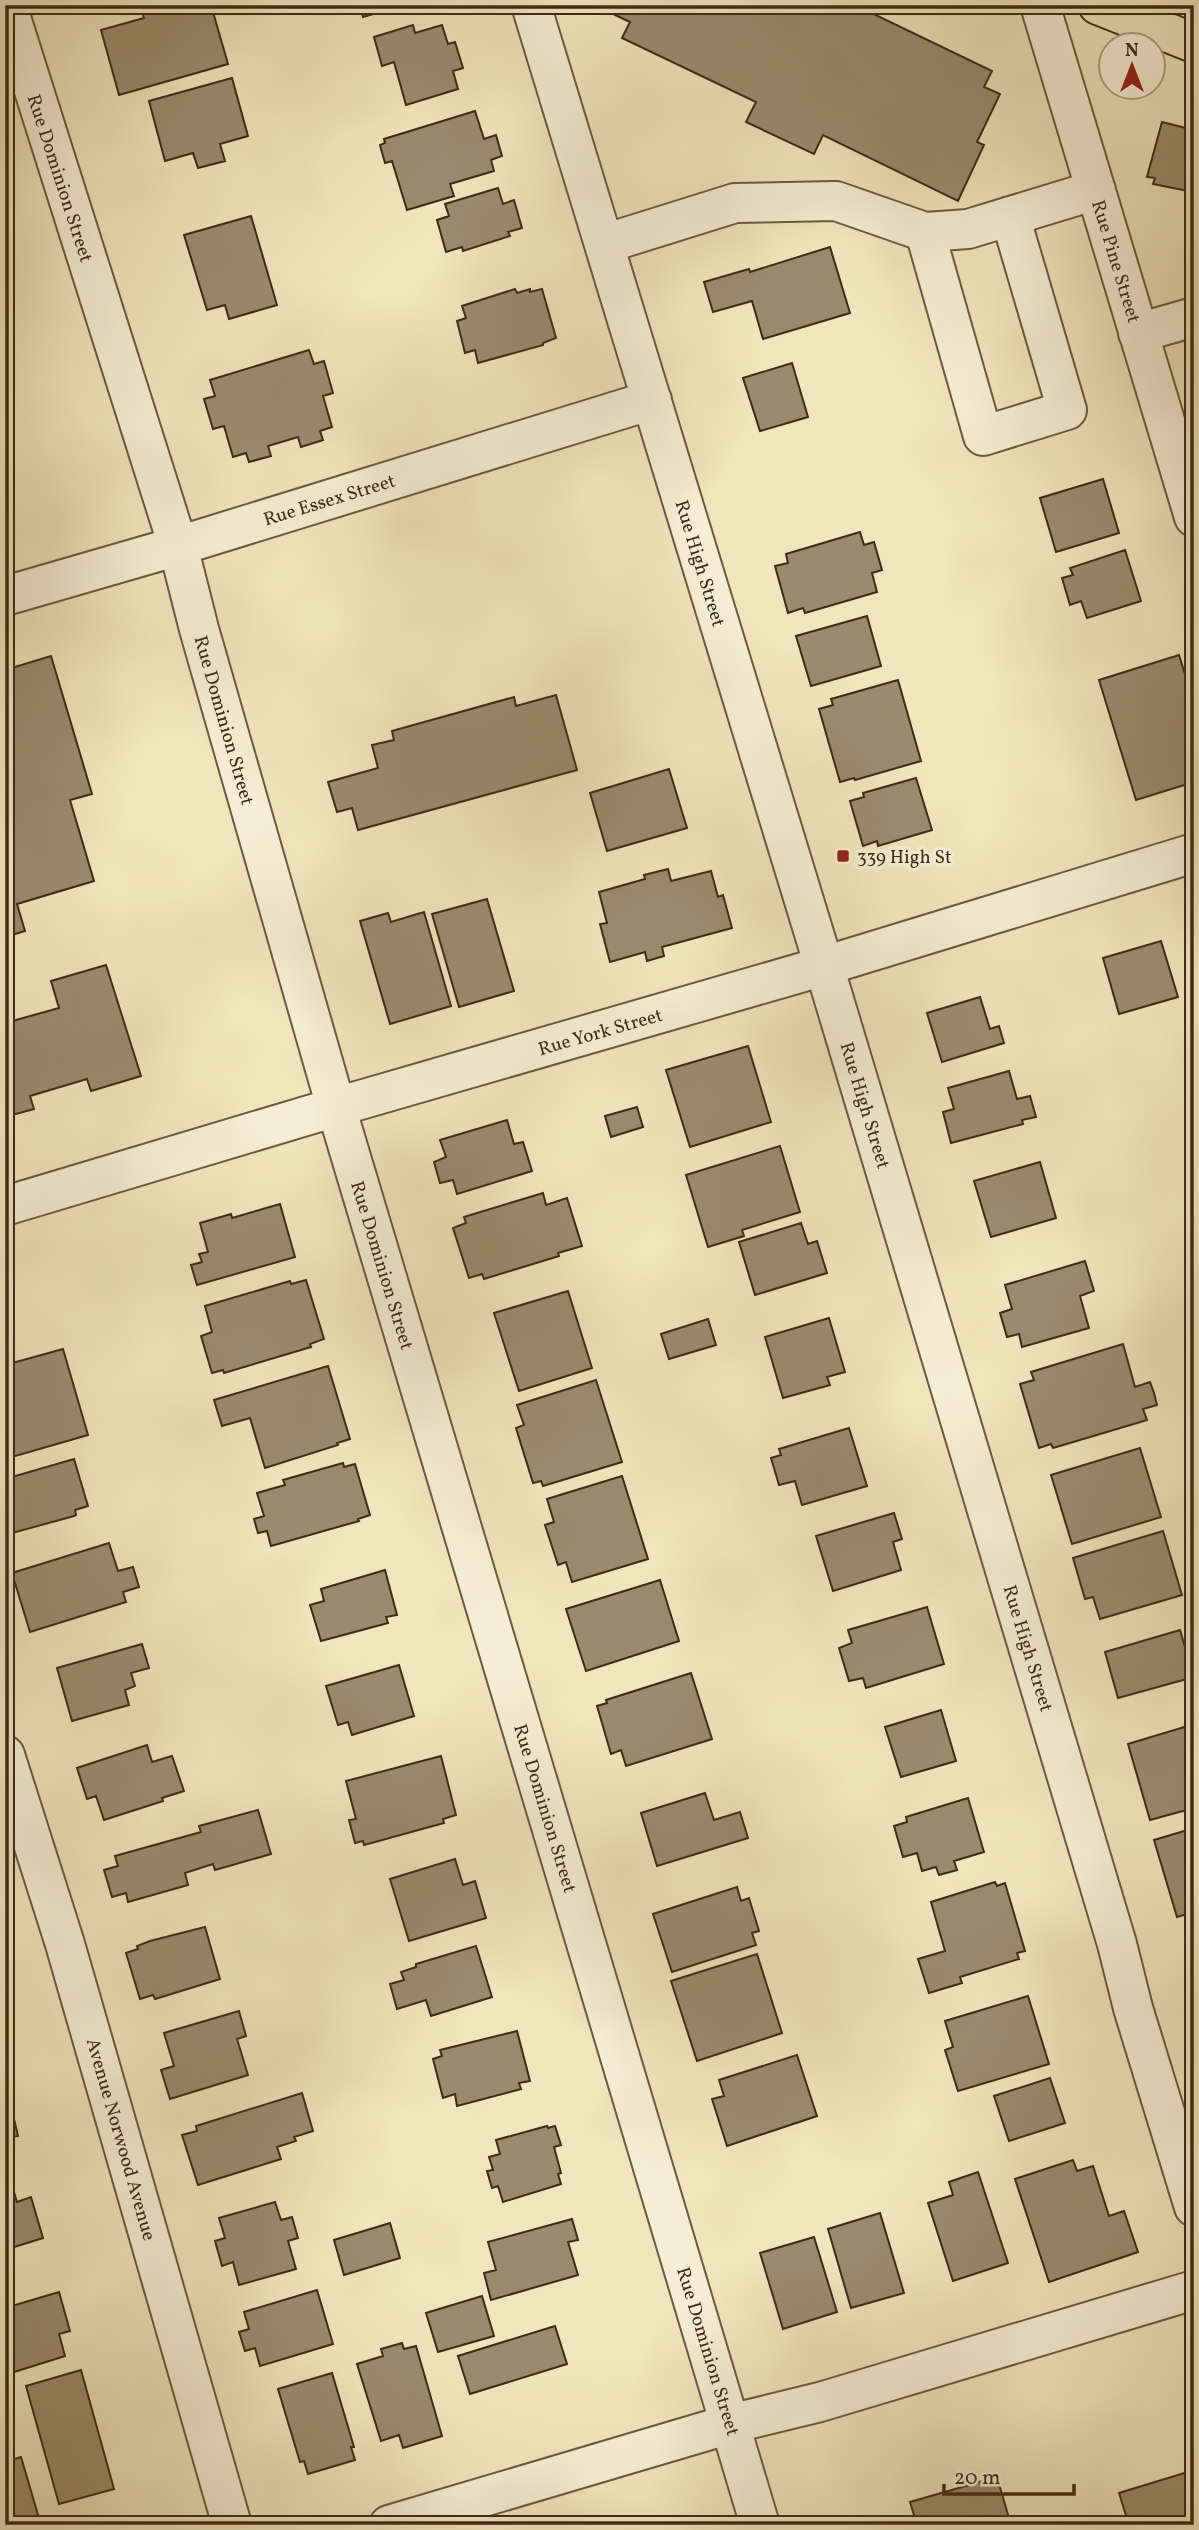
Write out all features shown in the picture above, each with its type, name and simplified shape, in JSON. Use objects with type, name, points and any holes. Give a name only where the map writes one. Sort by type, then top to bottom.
[{"type":"main road","points":[[1098,5],[1194,43]]},
{"type":"street","name":"Rue Dominion Street","points":[[6,5],[178,546],[336,1107],[760,2525]]},
{"type":"street","name":"Rue High Street","points":[[531,5],[824,966],[1194,2207]]},
{"type":"street","name":"Rue Pine Street","points":[[1040,5],[1194,517]]},
{"type":"street","points":[[604,244],[735,203],[836,201],[925,232],[968,229],[1096,190]]},
{"type":"street","points":[[925,232],[983,436],[1067,410],[1010,216]]},
{"type":"street","points":[[1138,333],[1194,317]]},
{"type":"street","name":"Rue Essex Street","points":[[5,596],[178,546],[652,400]]},
{"type":"street","name":"Rue York Street","points":[[5,1206],[824,966],[1194,853]]},
{"type":"street","name":"Avenue Norwood Avenue","points":[[5,1755],[65,1944],[232,2525]]},
{"type":"street","points":[[406,2523],[730,2424],[820,2402],[1194,2290]]},
{"type":"building","points":[[140,5],[211,5],[228,64],[119,95],[101,30],[144,18]]},
{"type":"building","points":[[360,5],[405,5],[363,17]]},
{"type":"building","points":[[617,5],[855,5],[992,71],[984,87],[1000,94],[977,142],[984,145],[958,201],[823,135],[814,154],[746,122],[756,102],[622,38],[630,22],[613,14]]},
{"type":"building","points":[[413,25],[415,33],[442,25],[448,44],[455,42],[463,68],[453,71],[458,89],[406,105],[394,62],[382,66],[374,37]]},
{"type":"building","points":[[232,78],[248,136],[220,144],[225,161],[198,168],[193,153],[165,161],[149,101]]},
{"type":"building","points":[[475,111],[484,139],[496,135],[502,156],[491,160],[494,171],[450,184],[454,196],[407,210],[392,161],[385,163],[380,145],[385,143],[384,139]]},
{"type":"building","points":[[1162,122],[1194,130],[1194,201],[1187,200],[1188,191],[1153,184],[1155,178],[1147,177]]},
{"type":"building","points":[[498,188],[503,204],[514,200],[522,228],[508,232],[510,236],[463,251],[462,247],[446,252],[437,220],[449,216],[445,204]]},
{"type":"building","points":[[251,216],[277,305],[229,319],[225,305],[207,310],[184,235]]},
{"type":"building","points":[[830,247],[850,313],[763,339],[752,301],[713,312],[704,282],[749,269],[750,272]]},
{"type":"building","points":[[515,289],[517,293],[542,289],[556,338],[543,345],[478,363],[475,350],[465,353],[457,321],[466,318],[462,306]]},
{"type":"building","points":[[309,350],[314,364],[324,361],[333,393],[323,396],[332,427],[320,431],[323,440],[301,447],[298,437],[268,446],[271,456],[249,462],[246,453],[233,457],[224,426],[213,429],[204,399],[215,396],[210,380]]},
{"type":"building","points":[[792,363],[808,417],[760,431],[743,378]]},
{"type":"building","points":[[1103,479],[1119,533],[1056,552],[1040,498]]},
{"type":"building","points":[[860,532],[864,545],[874,542],[882,570],[872,573],[877,592],[805,613],[803,608],[788,613],[775,566],[788,563],[786,554]]},
{"type":"building","points":[[1125,550],[1141,601],[1087,618],[1081,601],[1070,605],[1062,578],[1073,575],[1070,568]]},
{"type":"building","points":[[867,616],[881,666],[811,686],[796,636]]},
{"type":"building","points":[[1179,655],[1194,703],[1194,782],[1136,800],[1099,680]]},
{"type":"building","points":[[51,656],[92,794],[70,800],[94,881],[17,904],[25,931],[5,937],[5,670]]},
{"type":"building","points":[[898,680],[921,761],[840,782],[819,709],[833,705],[831,699]]},
{"type":"building","points":[[556,695],[577,770],[358,830],[352,808],[337,812],[328,782],[378,768],[372,745],[394,740],[392,731],[514,697],[516,706]]},
{"type":"building","points":[[669,769],[687,828],[607,851],[590,793]]},
{"type":"building","points":[[916,778],[932,830],[878,846],[877,841],[863,846],[850,801],[864,797],[863,793]]},
{"type":"building","points":[[668,869],[671,881],[711,871],[718,897],[723,895],[732,928],[662,947],[664,956],[647,961],[645,952],[610,962],[600,924],[607,923],[599,892],[645,879],[644,875]]},
{"type":"building","points":[[487,899],[514,991],[459,1007],[432,914]]},
{"type":"building","points":[[424,912],[451,1006],[390,1024],[360,921],[388,913],[391,922]]},
{"type":"building","points":[[1161,941],[1178,997],[1119,1014],[1103,958]]},
{"type":"building","points":[[106,965],[141,1076],[91,1091],[87,1079],[30,1096],[34,1109],[5,1117],[5,1023],[59,1008],[51,981]]},
{"type":"building","points":[[980,997],[990,1029],[999,1026],[1004,1043],[942,1062],[927,1013]]},
{"type":"building","points":[[748,1046],[771,1122],[690,1147],[666,1070]]},
{"type":"building","points":[[1009,1071],[1017,1099],[1030,1096],[1036,1117],[1022,1120],[1023,1124],[951,1143],[943,1112],[954,1109],[948,1088]]},
{"type":"building","points":[[637,1107],[643,1127],[611,1137],[605,1116]]},
{"type":"building","points":[[507,1120],[514,1144],[523,1142],[532,1171],[457,1194],[453,1180],[440,1183],[434,1162],[446,1157],[440,1140]]},
{"type":"building","points":[[780,1146],[800,1212],[742,1230],[744,1236],[708,1247],[686,1175]]},
{"type":"building","points":[[1040,1162],[1056,1218],[991,1237],[974,1181]]},
{"type":"building","points":[[543,1193],[546,1205],[567,1198],[582,1246],[558,1253],[559,1256],[484,1279],[482,1274],[469,1278],[453,1228],[466,1223],[464,1217]]},
{"type":"building","points":[[280,1204],[295,1257],[197,1285],[191,1265],[202,1262],[199,1254],[208,1252],[200,1223],[231,1214],[232,1218]]},
{"type":"building","points":[[801,1223],[808,1244],[817,1241],[827,1273],[755,1295],[739,1242]]},
{"type":"building","points":[[1085,1261],[1094,1291],[1080,1296],[1089,1328],[1022,1347],[1019,1334],[1007,1337],[1000,1313],[1012,1309],[1005,1285]]},
{"type":"building","points":[[306,1280],[324,1339],[310,1344],[311,1347],[224,1373],[223,1370],[212,1373],[201,1336],[212,1332],[205,1306],[290,1281],[291,1284]]},
{"type":"building","points":[[568,1291],[592,1368],[519,1391],[494,1313]]},
{"type":"building","points":[[829,1318],[845,1372],[827,1377],[830,1385],[783,1398],[765,1337]]},
{"type":"building","points":[[708,1319],[716,1345],[669,1359],[661,1334]]},
{"type":"building","points":[[1123,1344],[1135,1387],[1150,1382],[1154,1393],[1157,1405],[1143,1409],[1147,1420],[1053,1448],[1051,1444],[1039,1448],[1020,1384],[1034,1380],[1031,1372]]},
{"type":"building","points":[[63,1349],[88,1435],[5,1459],[5,1365]]},
{"type":"building","points":[[328,1366],[350,1439],[265,1468],[250,1418],[222,1426],[214,1400]]},
{"type":"building","points":[[596,1380],[622,1462],[543,1486],[541,1481],[533,1483],[516,1428],[524,1425],[517,1405]]},
{"type":"building","points":[[849,1428],[867,1486],[802,1505],[795,1481],[779,1485],[771,1458],[781,1455],[779,1449]]},
{"type":"building","points":[[1140,1448],[1161,1517],[1072,1544],[1051,1475]]},
{"type":"building","points":[[74,1459],[88,1506],[75,1510],[74,1516],[5,1535],[5,1479]]},
{"type":"building","points":[[343,1463],[344,1467],[355,1464],[370,1515],[358,1519],[359,1521],[271,1546],[267,1531],[258,1533],[254,1519],[264,1516],[257,1493],[285,1485],[283,1480]]},
{"type":"building","points":[[622,1476],[648,1559],[572,1582],[566,1562],[558,1565],[545,1525],[554,1522],[547,1499]]},
{"type":"building","points":[[894,1513],[902,1539],[893,1542],[901,1570],[833,1591],[816,1536]]},
{"type":"building","points":[[1163,1531],[1182,1595],[1100,1619],[1093,1597],[1085,1599],[1073,1558]]},
{"type":"building","points":[[109,1543],[118,1571],[133,1567],[139,1587],[123,1592],[126,1602],[30,1632],[12,1573]]},
{"type":"building","points":[[385,1570],[397,1615],[386,1617],[388,1623],[321,1641],[310,1605],[324,1601],[321,1589]]},
{"type":"building","points":[[660,1580],[679,1641],[586,1671],[566,1609]]},
{"type":"building","points":[[927,1607],[944,1664],[866,1688],[863,1678],[849,1681],[839,1648],[852,1643],[848,1630]]},
{"type":"building","points":[[1180,1630],[1194,1677],[1118,1698],[1105,1652]]},
{"type":"building","points":[[142,1644],[149,1668],[131,1673],[135,1686],[125,1690],[129,1705],[72,1721],[57,1668]]},
{"type":"building","points":[[399,1665],[414,1716],[352,1735],[348,1722],[338,1725],[326,1686]]},
{"type":"building","points":[[691,1673],[712,1739],[626,1766],[621,1750],[611,1754],[597,1706],[607,1703],[606,1700]]},
{"type":"building","points":[[941,1710],[956,1761],[901,1777],[885,1727]]},
{"type":"building","points":[[1194,1724],[1194,1808],[1150,1820],[1128,1744]]},
{"type":"building","points":[[147,1745],[152,1762],[172,1756],[184,1791],[162,1798],[163,1801],[104,1820],[96,1796],[87,1799],[77,1768]]},
{"type":"building","points":[[441,1756],[456,1815],[443,1819],[444,1823],[364,1845],[363,1841],[355,1843],[349,1820],[356,1819],[346,1781]]},
{"type":"building","points":[[705,1793],[714,1820],[740,1812],[748,1838],[657,1866],[641,1813]]},
{"type":"building","points":[[968,1798],[984,1852],[954,1861],[957,1870],[939,1875],[936,1867],[922,1871],[917,1853],[903,1857],[894,1826],[907,1822],[906,1817]]},
{"type":"building","points":[[258,1810],[271,1854],[215,1870],[213,1864],[185,1873],[188,1885],[128,1902],[126,1893],[112,1897],[104,1870],[118,1866],[115,1856],[201,1832],[199,1826]]},
{"type":"building","points":[[1194,1828],[1194,1912],[1177,1917],[1154,1840]]},
{"type":"building","points":[[455,1859],[463,1885],[475,1881],[486,1918],[409,1941],[390,1879]]},
{"type":"building","points":[[995,1882],[997,1886],[1005,1883],[1025,1951],[1017,1953],[1019,1959],[960,1977],[962,1983],[929,1993],[918,1959],[945,1951],[931,1902]]},
{"type":"building","points":[[737,1887],[741,1901],[749,1898],[759,1931],[752,1933],[756,1945],[672,1972],[653,1914]]},
{"type":"building","points":[[205,1927],[220,1979],[155,1999],[153,1995],[140,1999],[126,1953],[150,1941]]},
{"type":"building","points":[[476,1946],[492,1997],[431,2016],[426,2000],[397,2009],[390,1984],[404,1980],[401,1972],[416,1967],[416,1964]]},
{"type":"building","points":[[757,1954],[782,2033],[697,2061],[671,1981]]},
{"type":"building","points":[[1028,1996],[1049,2064],[958,2091],[945,2050],[953,2047],[945,2021]]},
{"type":"building","points":[[239,2011],[246,2036],[237,2039],[248,2075],[170,2099],[161,2070],[174,2066],[164,2033]]},
{"type":"building","points":[[517,2031],[530,2081],[519,2083],[521,2089],[457,2106],[455,2094],[443,2098],[433,2059],[442,2056],[440,2050]]},
{"type":"building","points":[[797,2055],[817,2116],[727,2146],[712,2099],[724,2096],[719,2080]]},
{"type":"building","points":[[1050,2078],[1065,2123],[1009,2141],[994,2096]]},
{"type":"building","points":[[302,2093],[313,2131],[294,2137],[296,2141],[277,2147],[281,2159],[198,2185],[182,2135],[197,2131],[196,2126]]},
{"type":"building","points":[[5,2116],[7,2121],[14,2119],[18,2136],[12,2137],[14,2142],[5,2145]]},
{"type":"building","points":[[555,2126],[561,2145],[554,2147],[561,2184],[503,2202],[498,2186],[492,2188],[487,2171],[493,2170],[489,2157],[500,2154],[496,2140]]},
{"type":"building","points":[[1073,2160],[1077,2171],[1093,2166],[1109,2216],[1124,2211],[1138,2252],[1049,2282],[1015,2179]]},
{"type":"building","points":[[978,2172],[1008,2263],[953,2281],[928,2203],[953,2195],[949,2182]]},
{"type":"building","points":[[10,2179],[17,2202],[31,2197],[43,2238],[5,2250],[5,2181]]},
{"type":"building","points":[[275,2202],[281,2220],[292,2217],[298,2238],[288,2241],[296,2269],[239,2285],[233,2262],[222,2266],[215,2241],[225,2238],[219,2218]]},
{"type":"building","points":[[880,2213],[904,2293],[851,2308],[828,2229]]},
{"type":"building","points":[[572,2219],[578,2240],[568,2242],[578,2275],[491,2300],[484,2273],[496,2270],[488,2242]]},
{"type":"building","points":[[390,2223],[400,2258],[344,2275],[334,2240]]},
{"type":"building","points":[[814,2237],[837,2312],[783,2329],[760,2253]]},
{"type":"building","points":[[317,2290],[333,2344],[260,2366],[255,2348],[245,2351],[239,2332],[249,2329],[244,2312]]},
{"type":"building","points":[[59,2292],[70,2331],[59,2334],[65,2356],[5,2375],[5,2308]]},
{"type":"building","points":[[482,2296],[494,2336],[438,2352],[426,2313]]},
{"type":"building","points":[[555,2326],[567,2364],[470,2394],[458,2356]]},
{"type":"building","points":[[402,2343],[404,2349],[416,2346],[442,2436],[403,2448],[399,2435],[381,2441],[357,2364],[383,2356],[381,2349]]},
{"type":"building","points":[[81,2370],[114,2489],[59,2504],[26,2386]]},
{"type":"building","points":[[332,2373],[354,2447],[351,2447],[355,2460],[308,2474],[304,2461],[300,2462],[278,2389]]},
{"type":"building","points":[[21,2457],[41,2525],[5,2525],[5,2462]]},
{"type":"building","points":[[1194,2470],[1194,2525],[1129,2525],[1119,2493]]},
{"type":"building","points":[[997,2477],[1011,2525],[917,2525],[910,2502]]},
{"type":"place","name":"339 High St","points":[[843,856]]}]
